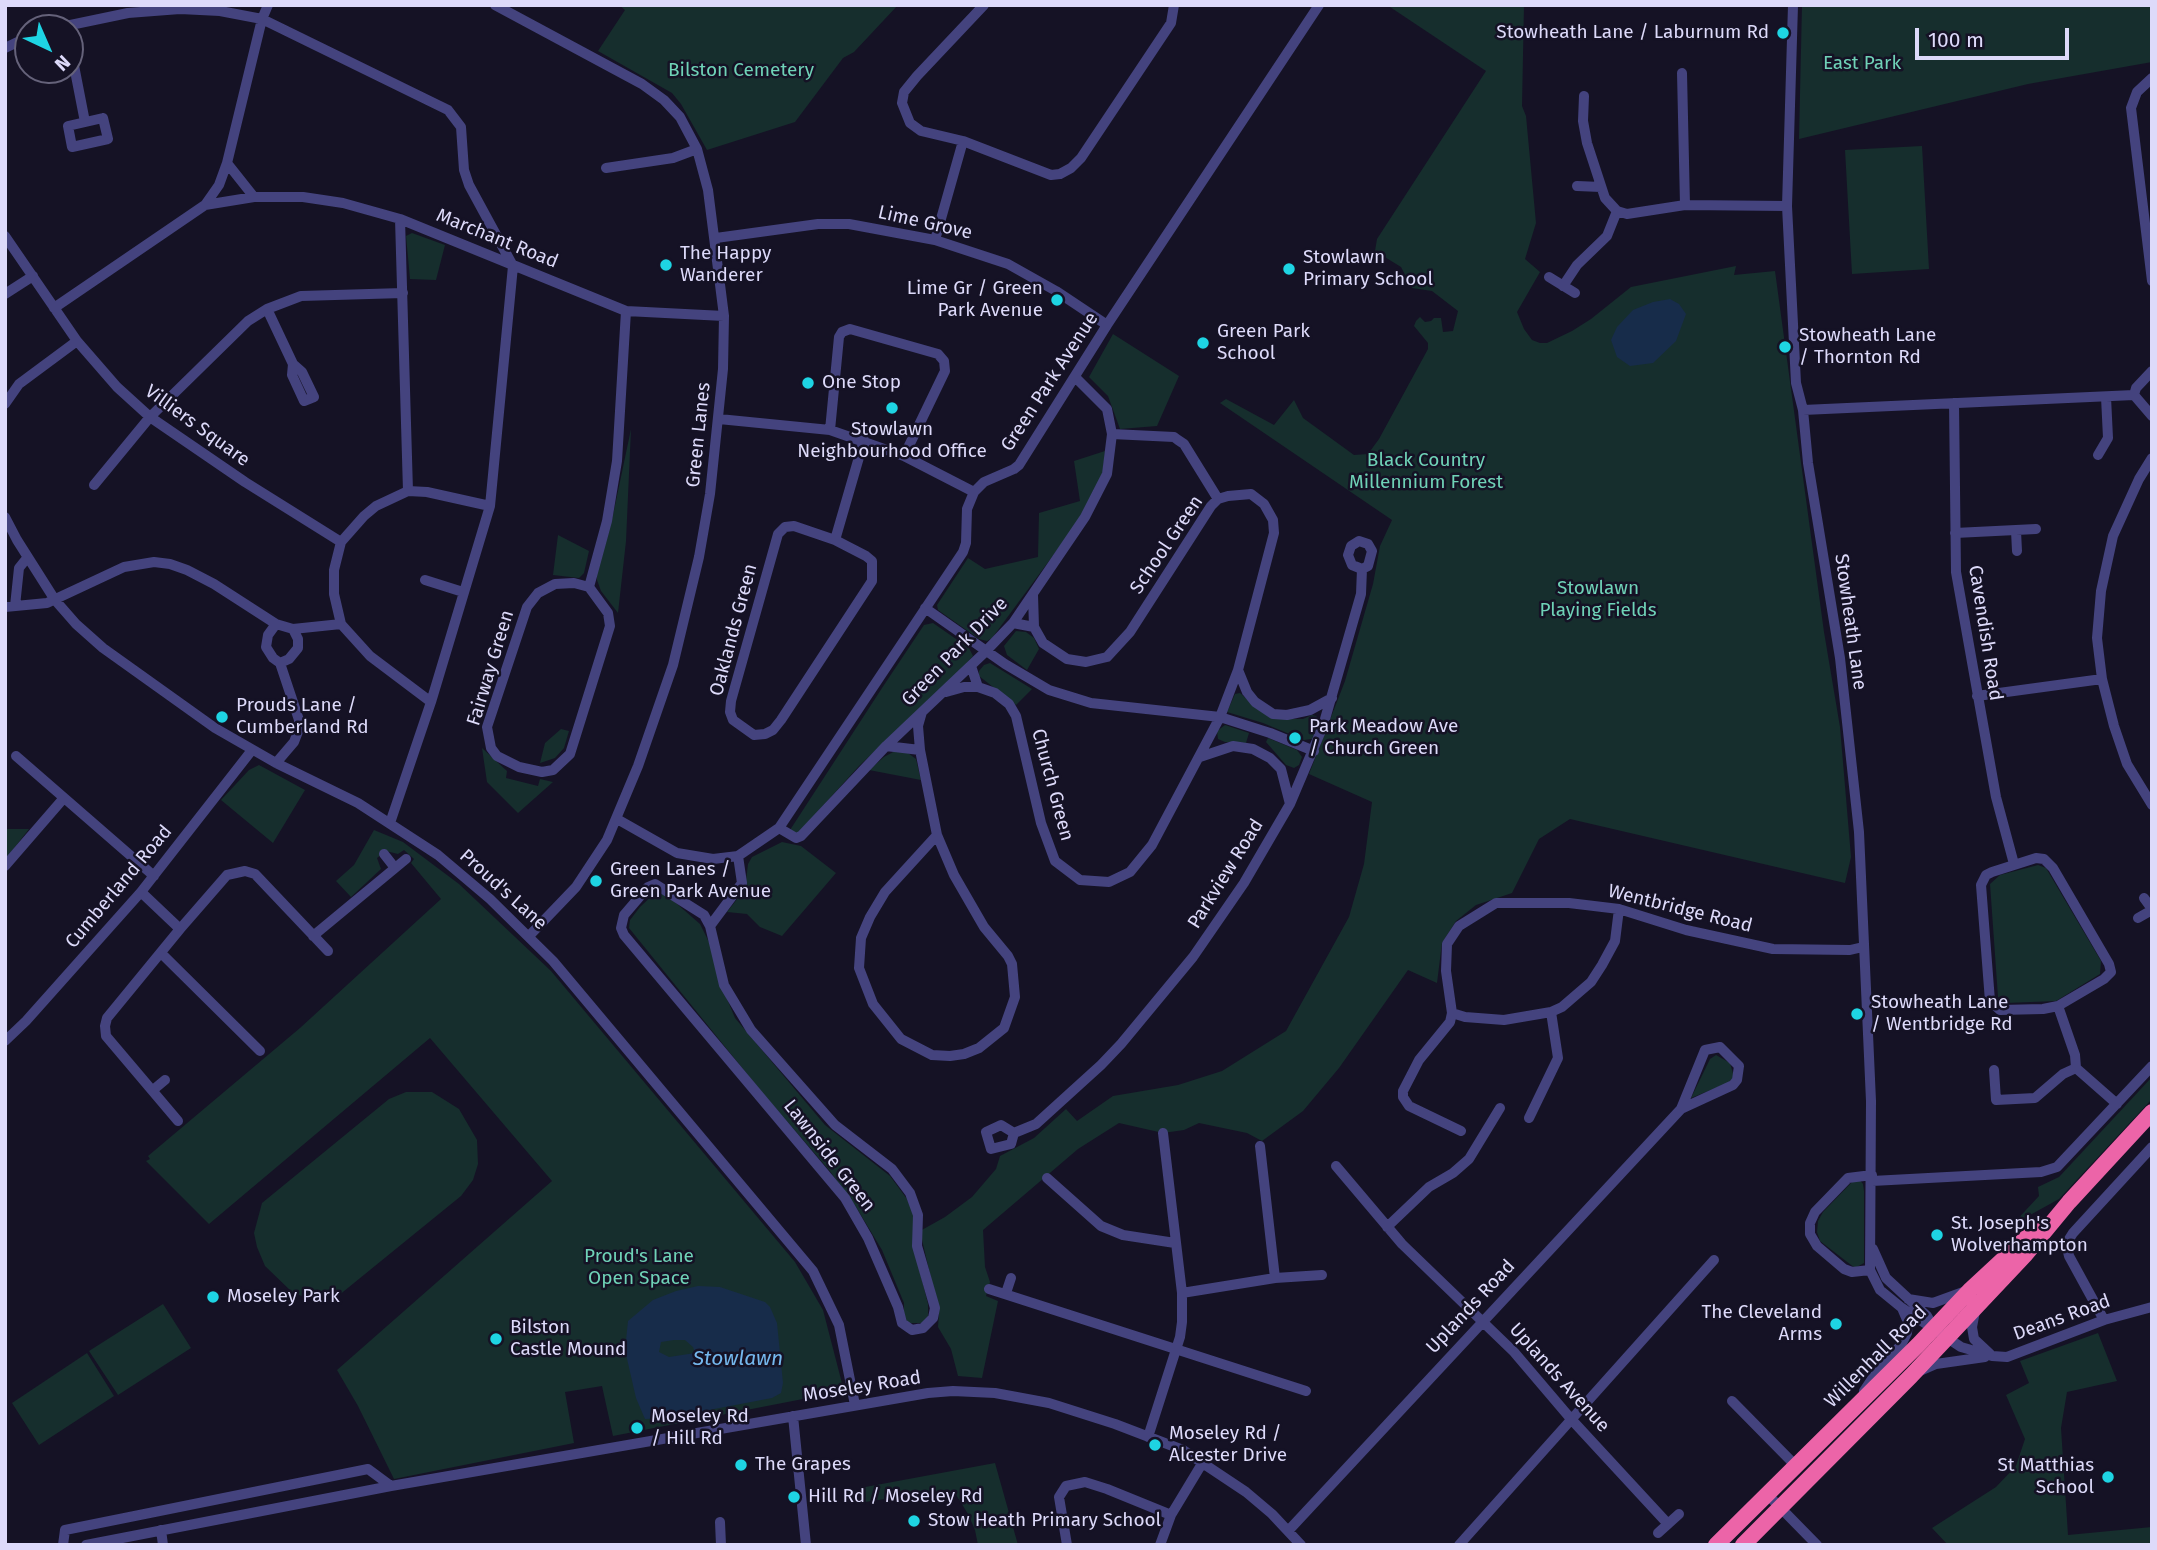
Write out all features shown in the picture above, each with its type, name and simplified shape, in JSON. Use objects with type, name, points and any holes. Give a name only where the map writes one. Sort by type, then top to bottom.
[{"type":"highway","name":"Willenhall Road","points":[[1717,1545],[1849,1414],[1940,1333],[1974,1296],[2026,1254],[2069,1202],[2152,1112]]},
{"type":"highway","name":"Willenhall Road","points":[[1743,1545],[1911,1376],[1940,1333]]},
{"type":"street","points":[[54,308],[205,205],[219,185],[227,163],[262,19],[268,5]]},
{"type":"street","name":"Green Lanes","points":[[495,5],[642,84],[664,100],[680,117],[696,149],[708,190],[724,316],[719,419],[710,494],[699,557],[673,665],[617,819],[589,871],[529,936]]},
{"type":"street","points":[[984,5],[917,76],[902,97],[902,103],[910,123],[921,131],[963,141],[1051,175],[1071,168],[1081,158],[1171,23],[1174,5]]},
{"type":"street","name":"Green Park Avenue","points":[[974,492],[984,482],[1014,470],[1019,465],[1107,325],[1319,5]]},
{"type":"street","name":"Stowheath Lane","points":[[1793,5],[1787,206],[1796,383],[1803,410],[1808,463],[1841,672],[1859,832],[1864,906],[1863,947],[1867,987],[1872,1178],[1870,1270],[1880,1290],[1905,1304],[1940,1333]]},
{"type":"street","points":[[84,22],[128,13],[180,9],[220,11],[262,19],[448,110],[461,127],[464,170],[469,185],[513,265],[490,506],[431,702],[390,823]]},
{"type":"street","points":[[1682,73],[1685,205]]},
{"type":"street","points":[[2152,78],[2137,92],[2132,108],[2147,217],[2152,281]]},
{"type":"street","points":[[78,84],[85,122]]},
{"type":"street","points":[[1584,96],[1583,121],[1587,143],[1605,198],[1617,211],[1627,214],[1685,205],[1787,206]]},
{"type":"street","points":[[935,240],[963,141]]},
{"type":"street","points":[[606,168],[673,158],[696,149]]},
{"type":"street","points":[[227,163],[254,198]]},
{"type":"street","points":[[1577,186],[1601,187]]},
{"type":"street","name":"Marchant Road","points":[[205,205],[254,198],[303,197],[342,203],[400,219],[626,311],[724,316]]},
{"type":"street","points":[[1563,286],[1577,265],[1606,236],[1617,211]]},
{"type":"street","points":[[400,219],[408,491]]},
{"type":"street","name":"Lime Grove","points":[[716,238],[828,224],[849,225],[935,240],[1008,264],[1056,291],[1107,325]]},
{"type":"street","name":"Villiers Square","points":[[5,236],[77,341],[117,387],[150,417],[245,482],[341,542]]},
{"type":"street","points":[[5,294],[33,276]]},
{"type":"street","points":[[1549,276],[1575,293]]},
{"type":"street","points":[[94,485],[150,417],[248,321],[267,309],[301,296],[403,293]]},
{"type":"street","points":[[267,309],[293,364]]},
{"type":"street","points":[[589,587],[607,521],[617,461],[626,311]]},
{"type":"street","points":[[830,430],[839,337],[842,332],[850,329],[938,354],[944,361],[945,371],[904,456]]},
{"type":"street","points":[[5,404],[19,384],[77,341]]},
{"type":"street","points":[[2134,396],[2136,388],[2152,371]]},
{"type":"street","name":"Green Park Drive","points":[[779,828],[796,838],[801,836],[886,746],[986,651],[1013,623],[1085,517],[1107,474],[1112,434],[1107,409],[1075,377]]},
{"type":"street","points":[[1803,410],[2134,396]]},
{"type":"street","points":[[2134,396],[2152,416]]},
{"type":"street","points":[[2098,454],[2108,438],[2106,397]]},
{"type":"street","name":"Cavendish Road","points":[[1954,403],[1956,572],[1996,797],[2014,864]]},
{"type":"street","points":[[617,819],[677,853],[713,859],[738,856],[779,828],[963,552],[966,543],[967,509],[974,492],[904,456],[830,430],[719,419]]},
{"type":"street","points":[[1112,434],[1178,439],[1184,444],[1218,499]]},
{"type":"street","points":[[835,540],[864,440]]},
{"type":"street","points":[[2152,458],[2138,479],[2113,536],[2101,591],[2097,638],[2102,679],[2113,726],[2127,764],[2152,805]]},
{"type":"street","points":[[431,702],[370,656],[341,624],[334,594],[334,570],[341,542],[363,516],[376,506],[408,491],[427,492],[490,506]]},
{"type":"street","name":"School Green","points":[[1034,627],[1043,643],[1067,659],[1086,662],[1107,657],[1130,632],[1211,506],[1218,499],[1251,494],[1264,504],[1273,520],[1274,533],[1238,670],[1220,717]]},
{"type":"street","name":"Proud's Lane","points":[[5,517],[27,558],[55,600],[76,624],[113,656],[215,728],[276,763],[358,803],[438,855],[529,936],[614,1031],[813,1271],[839,1325],[855,1405]]},
{"type":"street","name":"Oaklands Green","points":[[794,526],[835,540],[872,562],[872,581],[782,720],[773,730],[754,735],[733,720],[730,712],[731,701],[778,534],[785,527],[794,526]]},
{"type":"street","points":[[1955,533],[2036,529]]},
{"type":"street","points":[[2016,531],[2017,551]]},
{"type":"street","points":[[27,558],[19,568],[10,606],[47,603],[124,567],[142,563],[170,564],[214,584],[276,624],[293,629],[341,624]]},
{"type":"street","name":"Parkview Road","points":[[1014,1133],[1036,1124],[1101,1065],[1131,1033],[1194,957],[1244,883],[1290,804],[1314,751],[1361,594],[1362,569]]},
{"type":"street","points":[[425,580],[464,592]]},
{"type":"street","name":"Fairway Green","points":[[574,583],[589,587],[608,613],[610,625],[570,754],[553,770],[542,772],[519,767],[497,756],[491,748],[487,727],[527,607],[538,593],[555,584],[574,583]]},
{"type":"street","points":[[1013,623],[1034,627],[1033,594]]},
{"type":"street","points":[[925,608],[1038,684],[1073,698],[1091,703],[1220,717],[1314,751]]},
{"type":"street","points":[[276,624],[268,635],[266,647],[280,663],[299,720],[294,742],[276,763]]},
{"type":"street","points":[[280,663],[289,659],[298,648],[298,639],[293,629]]},
{"type":"street","points":[[942,693],[964,687],[978,687],[971,666]]},
{"type":"street","points":[[1238,670],[1247,692],[1255,702],[1273,714],[1287,715],[1310,710],[1332,698]]},
{"type":"street","points":[[1976,696],[2102,679]]},
{"type":"street","name":"Church Green","points":[[978,687],[995,693],[1009,704],[1016,716],[1041,823],[1055,861],[1080,880],[1110,882],[1130,872],[1152,845],[1220,717]]},
{"type":"street","points":[[922,711],[918,726],[920,750],[937,835],[954,874],[984,928],[1008,956],[1015,981],[1015,997],[1004,1028],[979,1048],[950,1056],[932,1055],[901,1039],[873,1004],[859,968],[858,951],[870,917],[885,892],[937,835]]},
{"type":"street","points":[[886,746],[920,750]]},
{"type":"street","points":[[1200,757],[1233,746],[1253,749],[1270,758],[1281,769],[1290,804]]},
{"type":"street","name":"Cumberland Road","points":[[5,1041],[35,1012],[141,892],[252,750]]},
{"type":"street","points":[[16,756],[154,876]]},
{"type":"street","points":[[5,866],[63,799]]},
{"type":"street","points":[[384,854],[396,868]]},
{"type":"street","points":[[710,926],[742,883],[738,856]]},
{"type":"street","points":[[2036,858],[2044,859],[2053,868],[2109,964],[2111,972],[2104,979],[2058,1006],[2000,1010],[1990,1001],[1981,885],[1986,875],[2014,864],[2036,858]]},
{"type":"street","points":[[313,936],[406,859]]},
{"type":"street","points":[[178,1121],[106,1036],[105,1026],[107,1018],[227,875],[245,871],[262,879],[328,951]]},
{"type":"street","name":"Lawnside Green","points":[[655,884],[704,915],[710,926],[724,985],[751,1030],[835,1125],[892,1169],[910,1192],[918,1215],[918,1245],[935,1308],[933,1318],[923,1328],[912,1330],[902,1323],[898,1307],[868,1238],[845,1198],[624,935],[621,928],[624,915],[648,887],[655,884]]},
{"type":"street","points":[[141,892],[180,929]]},
{"type":"street","points":[[2138,918],[2152,909],[2144,898]]},
{"type":"street","name":"Wentbridge Road","points":[[1452,1013],[1446,971],[1447,944],[1458,926],[1496,903],[1569,903],[1619,909],[1686,930],[1773,949],[1850,950],[1863,947]]},
{"type":"street","points":[[1461,1131],[1409,1105],[1402,1097],[1419,1060],[1450,1022],[1452,1013],[1465,1017],[1504,1020],[1552,1012],[1562,1007],[1584,988],[1602,965],[1615,941],[1619,909]]},
{"type":"street","points":[[162,953],[260,1051]]},
{"type":"street","points":[[198,1007],[207,998]]},
{"type":"street","points":[[2058,1006],[2075,1055],[2076,1068],[2117,1104]]},
{"type":"street","points":[[1529,1118],[1558,1058],[1552,1012]]},
{"type":"street","name":"Uplands Road","points":[[1289,1530],[1681,1109],[1706,1050],[1720,1047],[1727,1052],[1739,1066],[1737,1080],[1733,1085],[1681,1109]]},
{"type":"street","points":[[1870,1270],[1852,1272],[1844,1269],[1817,1246],[1811,1234],[1810,1223],[1815,1212],[1848,1178],[2049,1170],[2063,1163],[2152,1066]]},
{"type":"street","points":[[1994,1070],[1996,1100],[2035,1098],[2063,1074],[2076,1068]]},
{"type":"street","points":[[153,1090],[165,1080]]},
{"type":"street","points":[[1387,1227],[1429,1187],[1469,1159],[1500,1108]]},
{"type":"street","points":[[1148,1437],[1176,1350],[1182,1322],[1182,1293],[1163,1133]]},
{"type":"street","points":[[1259,1146],[1267,1160],[1275,1278]]},
{"type":"street","points":[[2104,1320],[2069,1256],[2066,1244],[2152,1147]]},
{"type":"street","name":"Uplands Avenue","points":[[1336,1166],[1402,1244],[1483,1320],[1668,1524]]},
{"type":"street","points":[[1047,1178],[1101,1226],[1123,1235],[1175,1243]]},
{"type":"street","name":"Stowheath Lane","points":[[1871,1246],[1886,1278],[1905,1304]]},
{"type":"street","points":[[1459,1545],[1714,1260]]},
{"type":"street","points":[[1182,1293],[1275,1278],[1322,1275]]},
{"type":"street","points":[[1006,1293],[1011,1278]]},
{"type":"street","points":[[989,1289],[1306,1391]]},
{"type":"street","points":[[1849,1414],[1878,1370],[1908,1334],[1905,1304],[1933,1303],[1974,1296],[1974,1339],[1992,1356]]},
{"type":"street","name":"Deans Road","points":[[1940,1333],[1961,1348],[2007,1357],[2104,1320],[2152,1307]]},
{"type":"street","points":[[1911,1376],[1936,1364],[1992,1356]]},
{"type":"street","name":"Moseley Road","points":[[86,1545],[391,1486],[855,1405],[928,1393],[995,1393],[1049,1403],[1183,1450],[1246,1492],[1289,1530],[1301,1545]]},
{"type":"street","points":[[1731,1401],[1797,1466]]},
{"type":"street","points":[[793,1416],[807,1545]]},
{"type":"street","points":[[1160,1545],[1171,1514],[1203,1462]]},
{"type":"street","points":[[63,1545],[65,1530],[368,1469],[391,1486]]},
{"type":"street","points":[[1068,1545],[1059,1497],[1066,1486],[1085,1482],[1171,1514]]},
{"type":"street","points":[[1768,1494],[1817,1545]]},
{"type":"street","points":[[1658,1534],[1679,1514]]},
{"type":"street","points":[[720,1522],[721,1545]]},
{"type":"street","points":[[161,1530],[163,1545]]},
{"type":"green space","name":"Bilston Cemetery","points":[[619,5],[898,5],[854,52],[843,58],[795,122],[707,150],[672,93],[598,51],[625,10]]},
{"type":"green space","name":"Stowlawn Playing Fields","points":[[1387,5],[1524,5],[1522,106],[1526,116],[1536,223],[1525,259],[1540,272],[1517,312],[1532,340],[1547,343],[1572,331],[1631,287],[1736,266],[1734,275],[1775,271],[1824,632],[1840,727],[1851,857],[1845,883],[1570,819],[1539,839],[1512,893],[1476,905],[1456,921],[1442,943],[1437,983],[1408,970],[1339,1068],[1303,1111],[1262,1141],[1247,1133],[1199,1123],[1184,1130],[1163,1133],[1119,1123],[1078,1149],[983,1230],[985,1267],[990,1282],[986,1296],[998,1301],[982,1378],[958,1376],[951,1349],[938,1327],[939,1313],[920,1231],[972,1197],[996,1169],[1000,1156],[1034,1138],[1066,1109],[1077,1121],[1113,1096],[1178,1085],[1222,1071],[1286,1031],[1349,917],[1364,864],[1372,802],[1309,774],[1345,681],[1373,584],[1380,546],[1392,520],[1220,403],[1226,399],[1274,425],[1294,400],[1303,418],[1354,455],[1368,454],[1379,439],[1428,349],[1428,343],[1414,326],[1416,321],[1420,317],[1425,322],[1441,318],[1443,332],[1453,331],[1458,311],[1432,291],[1412,288],[1401,267],[1375,251],[1377,239],[1486,71]]},
{"type":"green space","name":"East Park","points":[[1802,5],[2152,5],[2152,62],[2028,84],[1799,139]]},
{"type":"green space","points":[[1922,146],[1929,269],[1852,274],[1845,150]]},
{"type":"green space","points":[[412,233],[445,245],[436,280],[410,279],[406,236]]},
{"type":"green space","points":[[1113,334],[1179,376],[1157,426],[1120,429],[1108,396],[1089,377]]},
{"type":"green space","points":[[631,429],[626,541],[618,613],[601,591],[597,580],[597,567],[613,515]]},
{"type":"green space","points":[[1105,451],[1103,472],[1080,519],[992,638],[987,641],[979,639],[938,610],[937,605],[968,558],[985,569],[1038,557],[1039,513],[1080,501],[1074,461]]},
{"type":"green space","points":[[558,535],[589,551],[584,573],[579,578],[553,575]]},
{"type":"green space","points":[[933,623],[969,648],[973,656],[859,766],[799,832],[790,830],[924,625]]},
{"type":"green space","points":[[1016,631],[1026,632],[1034,638],[1039,649],[1027,670],[1007,655],[1004,646]]},
{"type":"green space","points":[[990,663],[1032,689],[1016,705],[979,676],[984,665]]},
{"type":"green space","points":[[1240,693],[1281,719],[1316,716],[1320,720],[1312,739],[1304,740],[1227,712],[1235,694]]},
{"type":"green space","points":[[1225,725],[1249,733],[1246,743],[1218,739],[1217,731]]},
{"type":"green space","points":[[561,729],[569,731],[564,748],[555,758],[540,763],[545,743]]},
{"type":"green space","points":[[1268,738],[1297,750],[1302,757],[1299,765],[1294,768],[1286,765],[1266,742]]},
{"type":"green space","points":[[482,748],[507,771],[506,778],[538,786],[540,779],[553,782],[518,813],[487,782]]},
{"type":"green space","points":[[895,751],[908,753],[916,759],[921,780],[869,770]]},
{"type":"green space","points":[[259,765],[305,790],[273,843],[221,800],[249,770]]},
{"type":"green space","points":[[5,829],[29,829],[8,856],[5,855]]},
{"type":"green space","name":"Proud's Lane Open Space","points":[[374,830],[403,842],[459,884],[551,971],[795,1262],[823,1310],[844,1391],[613,1436],[602,1386],[565,1392],[574,1443],[394,1479],[337,1370],[552,1181],[430,1038],[209,1224],[146,1161],[150,1159],[148,1156],[300,1028],[441,899],[411,863],[414,859],[404,850],[398,854],[386,851],[377,858],[381,869],[351,897],[336,881],[354,865]]},
{"type":"green space","points":[[782,842],[801,846],[836,873],[782,936],[760,927],[747,914],[727,912],[745,889],[748,864],[752,857]]},
{"type":"green space","points":[[2038,865],[2046,868],[2101,961],[2100,974],[2056,1001],[2006,1003],[1998,997],[1990,884],[2000,875]]},
{"type":"green space","points":[[656,892],[668,896],[700,924],[710,944],[735,1018],[825,1125],[890,1176],[907,1199],[915,1217],[918,1264],[928,1304],[928,1316],[922,1323],[909,1323],[904,1318],[904,1303],[882,1250],[829,1170],[760,1090],[629,928],[630,920]]},
{"type":"green space","points":[[1716,1055],[1730,1063],[1734,1077],[1728,1083],[1691,1098],[1710,1059]]},
{"type":"green space","points":[[2152,1077],[2152,1099],[2059,1199],[2012,1225],[2039,1196],[2038,1187],[2059,1177]]},
{"type":"green space","points":[[406,1092],[432,1092],[459,1109],[477,1140],[478,1164],[473,1180],[461,1196],[338,1296],[304,1297],[292,1292],[265,1266],[257,1247],[254,1233],[262,1203],[389,1099]]},
{"type":"green space","points":[[1859,1179],[1864,1191],[1864,1263],[1855,1268],[1820,1241],[1817,1232],[1818,1221],[1823,1212],[1852,1182]]},
{"type":"green space","points":[[163,1304],[191,1348],[118,1395],[89,1351]]},
{"type":"green space","points":[[2098,1333],[2117,1381],[2067,1392],[2061,1428],[2068,1535],[2152,1527],[2152,1545],[1948,1545],[1932,1528],[1996,1487],[2016,1466],[2025,1439],[2006,1395],[2029,1383],[2020,1361]]},
{"type":"green space","points":[[87,1353],[114,1396],[39,1445],[12,1403]]},
{"type":"green space","points":[[995,1463],[1018,1545],[978,1545],[968,1514],[955,1493],[932,1492],[865,1502],[860,1496],[860,1488]]},
{"type":"water","points":[[1670,299],[1679,304],[1686,314],[1676,341],[1653,363],[1630,366],[1617,357],[1611,340],[1617,327],[1633,310]]},
{"type":"water","name":"Stowlawn","points":[[698,1286],[720,1287],[765,1302],[777,1323],[783,1383],[781,1393],[772,1398],[667,1418],[645,1419],[636,1398],[625,1350],[628,1321],[653,1300]],"holes":[[[685,1340],[695,1353],[669,1357],[659,1352],[661,1342]]]},
{"type":"place","name":"Stowheath Lane / Laburnum Rd","points":[[1783,33]]},
{"type":"place","name":"The Happy Wanderer","points":[[666,265]]},
{"type":"place","name":"Stowlawn Primary School","points":[[1289,269]]},
{"type":"place","name":"Lime Gr / Green Park Avenue","points":[[1057,300]]},
{"type":"place","name":"Green Park School","points":[[1203,343]]},
{"type":"place","name":"Stowheath Lane / Thornton Rd","points":[[1785,347]]},
{"type":"place","name":"One Stop","points":[[808,383]]},
{"type":"place","name":"Stowlawn Neighbourhood Office","points":[[892,408]]},
{"type":"place","name":"Prouds Lane / Cumberland Rd","points":[[222,717]]},
{"type":"place","name":"Park Meadow Ave / Church Green","points":[[1295,738]]},
{"type":"place","name":"Green Lanes / Green Park Avenue","points":[[596,881]]},
{"type":"place","name":"Stowheath Lane / Wentbridge Rd","points":[[1857,1014]]},
{"type":"place","name":"St. Joseph's Wolverhampton","points":[[1937,1235]]},
{"type":"place","name":"Moseley Park","points":[[213,1297]]},
{"type":"place","name":"The Cleveland Arms","points":[[1836,1324]]},
{"type":"place","name":"Bilston Castle Mound","points":[[496,1339]]},
{"type":"place","name":"Moseley Rd / Hill Rd","points":[[637,1428]]},
{"type":"place","name":"Moseley Rd / Alcester Drive","points":[[1155,1445]]},
{"type":"place","name":"The Grapes","points":[[741,1465]]},
{"type":"place","name":"St Matthias School","points":[[2108,1477]]},
{"type":"place","name":"Hill Rd / Moseley Rd","points":[[794,1497]]},
{"type":"place","name":"Stow Heath Primary School","points":[[914,1521]]},
{"type":"park label","name":"Black Country Millennium Forest","points":[[1426,472]]}]
